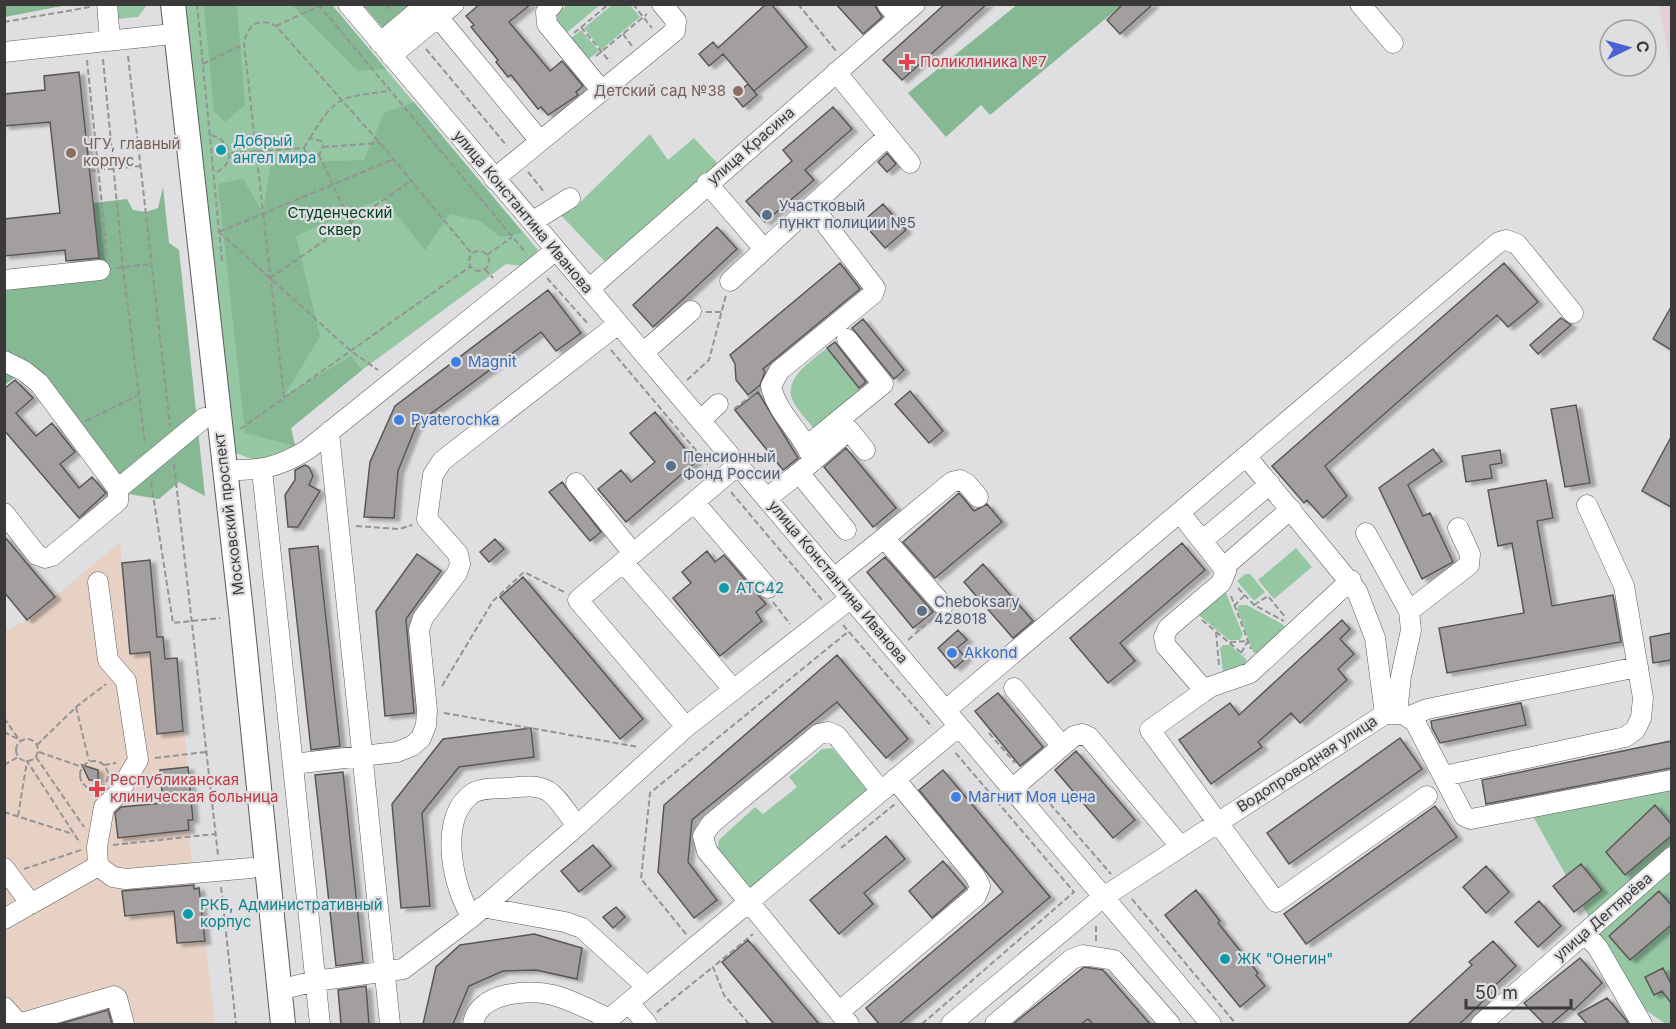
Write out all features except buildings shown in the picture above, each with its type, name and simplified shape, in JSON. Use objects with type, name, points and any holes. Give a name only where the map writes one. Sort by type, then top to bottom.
[{"type":"main road","name":"Московский проспект","points":[[160,4],[268,1024]]},
{"type":"main road","name":"Московский проспект","points":[[173,4],[283,1024]]},
{"type":"street","name":"улица Константина Иванова","points":[[348,4],[643,353],[710,411],[738,465],[959,726],[1019,783],[1102,898],[1209,1024]]},
{"type":"street","points":[[386,50],[432,11],[454,4]]},
{"type":"street","points":[[553,4],[546,12],[545,19],[602,91]]},
{"type":"street","name":"улица Красина","points":[[589,289],[707,183],[841,68],[893,11],[915,4]]},
{"type":"street","points":[[1360,4],[1393,43]]},
{"type":"street","points":[[101,5],[106,47]]},
{"type":"street","points":[[494,179],[675,31],[677,24],[657,8]]},
{"type":"street","points":[[432,11],[540,141]]},
{"type":"street","points":[[5,50],[106,47],[163,35]]},
{"type":"street","points":[[841,68],[888,136],[910,163]]},
{"type":"street","points":[[730,281],[888,136]]},
{"type":"street","points":[[707,183],[764,249]]},
{"type":"street","points":[[532,222],[570,198]]},
{"type":"street","points":[[812,206],[875,288],[873,294],[779,371],[771,386],[774,403],[846,530]]},
{"type":"street","points":[[946,710],[1499,242],[1506,240],[1517,244],[1574,313]]},
{"type":"street","points":[[224,470],[262,470],[286,462],[329,432],[556,250]]},
{"type":"street","points":[[4,280],[104,270]]},
{"type":"street","points":[[643,353],[691,311]]},
{"type":"street","points":[[293,764],[397,752],[412,746],[421,738],[427,710],[419,630],[423,618],[457,573],[460,564],[458,554],[427,519],[433,475],[441,461],[618,324]]},
{"type":"street","points":[[767,498],[883,384],[847,339]]},
{"type":"street","points":[[4,361],[24,371],[39,383],[118,489],[118,501],[52,556],[45,558],[37,555],[4,513]]},
{"type":"street","points":[[118,489],[204,418]]},
{"type":"street","points":[[806,460],[849,430],[865,450]]},
{"type":"street","points":[[329,432],[390,1024]]},
{"type":"street","points":[[1246,456],[1351,580],[1373,630],[1397,715],[1420,730],[1464,816],[1471,819],[1671,780]]},
{"type":"street","points":[[686,727],[578,600],[738,465]]},
{"type":"street","points":[[262,470],[320,1024]]},
{"type":"street","points":[[834,578],[952,482],[960,480],[967,484],[978,497]]},
{"type":"street","points":[[576,483],[628,557],[733,689]]},
{"type":"street","points":[[1203,540],[1270,484]]},
{"type":"street","points":[[694,502],[768,588]]},
{"type":"street","points":[[1444,776],[1625,737],[1635,730],[1641,718],[1643,698],[1624,586],[1587,505]]},
{"type":"street","points":[[1213,687],[1165,641],[1168,628],[1190,610],[1291,510]]},
{"type":"street","points":[[1180,513],[1203,540],[1225,573]]},
{"type":"street","points":[[1409,611],[1469,565],[1470,554],[1458,528]]},
{"type":"street","points":[[1366,533],[1409,611],[1412,630],[1401,676],[1397,715]]},
{"type":"street","points":[[884,538],[943,605]]},
{"type":"street","points":[[1351,580],[1295,629],[1257,667],[1242,678],[1213,687],[1150,730],[1276,902],[1427,796]]},
{"type":"street","points":[[98,582],[108,660],[126,681],[138,760],[118,794],[104,807],[97,856],[113,877],[126,879],[251,868]]},
{"type":"street","points":[[279,990],[315,981],[403,969],[477,912],[577,826],[686,727],[851,598]]},
{"type":"street","name":"Водопроводная улица","points":[[951,1024],[1102,898],[1218,821],[1397,715],[1638,667]]},
{"type":"street","points":[[1014,688],[1062,746]]},
{"type":"street","points":[[473,1024],[477,1012],[484,1004],[502,996],[526,992],[553,995],[607,1022],[696,946],[754,908],[895,788],[959,726]]},
{"type":"street","points":[[828,732],[837,736],[895,788],[975,876],[980,886],[976,896],[844,1018],[706,850],[703,836],[711,824],[819,734],[828,732]]},
{"type":"street","points":[[1019,783],[1074,736],[1082,734],[1089,737],[1180,846]]},
{"type":"street","points":[[577,826],[550,792],[537,786],[481,790],[469,795],[455,812],[452,827],[455,883],[461,901],[477,912],[565,922],[582,928],[647,987]]},
{"type":"street","points":[[4,919],[31,904],[97,856]]},
{"type":"street","name":"улица Дегтярёва","points":[[1481,1024],[1671,857]]},
{"type":"street","points":[[7,871],[31,904]]},
{"type":"street","points":[[1585,933],[1598,948],[1642,1024]]},
{"type":"street","points":[[995,1024],[1072,959],[1083,955],[1106,957],[1117,962],[1170,1024]]},
{"type":"street","points":[[4,1007],[18,1024],[114,996],[117,998],[124,1024]]},
{"type":"street","points":[[629,1003],[646,1023]]},
{"type":"path","points":[[197,4],[219,232],[351,351],[378,370]]},
{"type":"path","points":[[387,4],[550,198],[553,209]]},
{"type":"path","points":[[562,43],[609,4]]},
{"type":"path","points":[[633,4],[663,41]]},
{"type":"path","points":[[798,4],[841,68]]},
{"type":"path","points":[[4,22],[101,5]]},
{"type":"path","points":[[276,26],[318,5],[537,266],[721,480]]},
{"type":"path","points":[[583,68],[657,8]]},
{"type":"path","points":[[284,397],[244,44],[246,31],[255,22],[267,21],[276,26],[394,159],[472,254]]},
{"type":"path","points":[[581,27],[621,76]]},
{"type":"path","points":[[203,64],[244,44]]},
{"type":"path","points":[[106,47],[114,168],[137,396],[173,623],[220,618]]},
{"type":"path","points":[[86,56],[99,170],[104,270],[152,264]]},
{"type":"path","points":[[310,138],[321,141],[323,147],[319,155],[312,157],[306,153],[304,148],[305,143],[328,108],[340,98],[389,91]]},
{"type":"path","points":[[211,135],[226,143],[231,153],[229,162],[215,173]]},
{"type":"path","points":[[323,147],[380,143]]},
{"type":"path","points":[[231,153],[304,148]]},
{"type":"path","points":[[319,155],[361,245]]},
{"type":"path","points":[[219,232],[394,159]]},
{"type":"path","points":[[90,171],[141,166]]},
{"type":"path","points":[[270,278],[411,181]]},
{"type":"path","points":[[487,255],[513,237]]},
{"type":"path","points":[[478,251],[487,255],[489,264],[485,269],[476,270],[471,266],[469,260],[472,254],[478,251]]},
{"type":"path","points":[[240,429],[471,266]]},
{"type":"path","points":[[687,381],[708,360],[730,281]]},
{"type":"path","points":[[681,373],[693,388]]},
{"type":"path","points":[[710,411],[719,420],[760,389],[771,386]]},
{"type":"path","points":[[72,428],[137,396]]},
{"type":"path","points":[[338,525],[399,529],[427,519]]},
{"type":"path","points":[[578,600],[524,572],[493,601],[427,710],[659,751]]},
{"type":"path","points":[[1225,573],[1254,605],[1295,629]]},
{"type":"path","points":[[1225,573],[1234,606],[1257,667]]},
{"type":"path","points":[[768,588],[771,599],[792,627]]},
{"type":"path","points":[[1234,606],[1245,596]]},
{"type":"path","points":[[1254,605],[1265,596],[1269,597],[1295,629]]},
{"type":"path","points":[[815,608],[823,601]]},
{"type":"path","points":[[907,640],[943,610],[943,605]]},
{"type":"path","points":[[1190,610],[1257,667]]},
{"type":"path","points":[[696,946],[641,879],[650,793],[849,632]]},
{"type":"path","points":[[1213,687],[1216,632]]},
{"type":"path","points":[[1229,643],[1248,641]]},
{"type":"path","points":[[1241,653],[1248,641]]},
{"type":"path","points":[[37,745],[76,707],[108,682],[126,681]]},
{"type":"path","points":[[76,707],[89,761]]},
{"type":"path","points":[[4,718],[20,741]]},
{"type":"path","points":[[986,730],[1019,783],[1120,886],[1236,1024]]},
{"type":"path","points":[[4,732],[20,741],[30,739],[37,745],[36,757],[27,761]]},
{"type":"path","points":[[18,757],[16,748],[20,741]]},
{"type":"path","points":[[38,752],[82,766]]},
{"type":"path","points":[[7,871],[85,849],[27,761],[18,757]]},
{"type":"path","points":[[4,765],[18,757]]},
{"type":"path","points":[[36,757],[97,856],[216,834]]},
{"type":"path","points":[[18,816],[27,761]]},
{"type":"path","points":[[89,761],[97,761],[104,765],[108,773],[106,783],[99,789],[90,789],[82,784],[79,775],[82,766],[89,761]]},
{"type":"path","points":[[834,854],[895,788]]},
{"type":"path","points":[[4,812],[73,834]]},
{"type":"path","points":[[220,879],[236,1024]]},
{"type":"path","points":[[646,1023],[755,932],[754,908]]},
{"type":"path","points":[[713,967],[724,995],[749,1024]]},
{"type":"shaded area","points":[[1659,5],[1671,5],[1671,67]]},
{"type":"shaded area","name":"Республиканская клиническая больница","points":[[120,542],[122,562],[150,560],[157,637],[163,637],[165,659],[177,658],[193,820],[188,821],[194,888],[199,888],[215,1024],[5,1024],[5,631],[27,620]]},
{"type":"green space","points":[[5,4],[67,4],[67,5],[5,17]]},
{"type":"green space","points":[[613,4],[630,5],[640,17],[601,50],[584,28]]},
{"type":"green space","points":[[1018,4],[1122,5],[990,115],[981,105],[946,137],[908,93]]},
{"type":"green space","points":[[118,5],[147,5],[138,17],[116,19],[114,11]]},
{"type":"green space","name":"Студенческий сквер","points":[[184,5],[332,5],[538,250],[523,266],[506,264],[362,370],[291,428],[295,446],[256,461],[231,451]]},
{"type":"green space","points":[[204,5],[237,5],[245,105],[225,122],[214,111]]},
{"type":"green space","points":[[292,5],[332,5],[386,69],[358,71]]},
{"type":"green space","points":[[363,5],[437,5],[413,24],[384,29]]},
{"type":"green space","points":[[567,5],[600,5],[564,35],[554,16]]},
{"type":"green space","points":[[581,30],[599,51],[586,61],[569,40]]},
{"type":"green space","points":[[414,102],[523,233],[500,237],[480,221],[450,214],[425,250],[383,198],[296,236],[320,336],[284,396],[351,356],[362,370],[291,428],[295,446],[245,433],[218,184],[243,179],[263,212],[271,163],[364,160],[384,113]]},
{"type":"green space","points":[[650,134],[668,160],[694,138],[719,165],[608,265],[558,212],[566,207],[571,211]]},
{"type":"green space","points":[[163,187],[169,243],[179,250],[205,496],[179,482],[159,499],[128,494],[31,365],[5,385],[5,289],[100,264],[93,203],[127,199],[133,210],[146,212],[158,208]]},
{"type":"green space","points":[[827,348],[865,395],[815,430],[792,399],[792,383],[808,363]]},
{"type":"green space","points":[[1296,548],[1312,567],[1274,599],[1258,580]]},
{"type":"green space","points":[[1245,574],[1250,574],[1265,592],[1254,601],[1237,581]]},
{"type":"green space","points":[[1226,593],[1243,635],[1240,640],[1229,640],[1200,616],[1200,613]]},
{"type":"green space","points":[[1239,605],[1247,605],[1284,625],[1284,629],[1256,654],[1253,652],[1237,609]]},
{"type":"green space","points":[[1223,645],[1230,645],[1246,659],[1247,664],[1223,672],[1220,648]]},
{"type":"green space","points":[[832,748],[872,795],[752,892],[718,849],[719,840],[755,807],[763,814],[797,787],[789,777],[822,749]]},
{"type":"green space","points":[[1671,772],[1671,1024],[1666,1024],[1638,1005],[1524,800]]},
{"type":"place","name":"Поликлиника №7","points":[[907,62]]},
{"type":"place","name":"Детский сад №38","points":[[738,91]]},
{"type":"place","name":"Добрый ангел мира","points":[[221,150]]},
{"type":"place","name":"ЧГУ, главный корпус","points":[[71,153]]},
{"type":"place","name":"Участковый пункт полиции №5","points":[[767,215]]},
{"type":"place","name":"Magnit","points":[[456,362]]},
{"type":"place","name":"Pyaterochka","points":[[399,420]]},
{"type":"place","name":"Пенсионный Фонд России","points":[[671,466]]},
{"type":"place","name":"АТС42","points":[[724,588]]},
{"type":"place","name":"Cheboksary 428018","points":[[922,611]]},
{"type":"place","name":"Akkond","points":[[952,653]]},
{"type":"place","name":"Республиканская клиническая больница","points":[[97,789]]},
{"type":"place","name":"Магнит Моя цена","points":[[956,797]]},
{"type":"place","name":"РКБ, Административный корпус","points":[[188,914]]},
{"type":"place","name":"ЖК \"Онегин\"","points":[[1225,959]]}]
